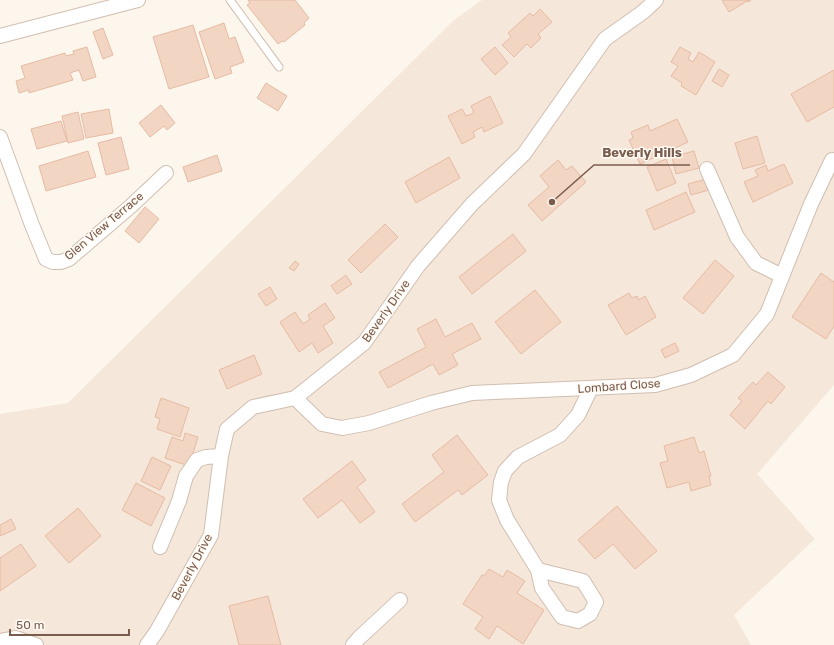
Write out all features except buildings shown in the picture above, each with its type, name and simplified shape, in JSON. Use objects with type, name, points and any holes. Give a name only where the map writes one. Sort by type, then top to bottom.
[{"type":"street","points":[[0,36],[138,0]]},
{"type":"street","name":"Beverly Drive","points":[[147,645],[211,535],[221,456],[227,429],[253,407],[295,398],[364,343],[418,266],[472,204],[524,154],[605,39],[643,12],[656,0]]},
{"type":"street","name":"Glen View Terrace","points":[[0,137],[46,259],[53,262],[61,262],[69,258],[131,206],[166,173]]},
{"type":"street","name":"Lombard Close","points":[[295,398],[322,424],[342,428],[369,423],[431,403],[472,393],[656,385],[691,375],[733,355],[767,314],[811,204],[832,160]]},
{"type":"street","points":[[707,168],[737,237],[756,264],[782,276]]},
{"type":"street","points":[[538,570],[507,520],[499,500],[501,482],[505,471],[518,457],[560,435],[578,416],[591,388]]},
{"type":"street","points":[[160,547],[186,476],[197,460],[206,457],[221,456]]},
{"type":"street","points":[[353,645],[400,600]]},
{"type":"street","points":[[0,641],[16,638],[36,645]]},
{"type":"lane","points":[[230,0],[279,67]]},
{"type":"shaded area","points":[[482,0],[834,0],[834,385],[757,474],[815,539],[734,615],[751,645],[0,645],[0,414],[68,403],[454,20]]},
{"type":"place","name":"Beverly Hills","points":[[552,202]]}]
